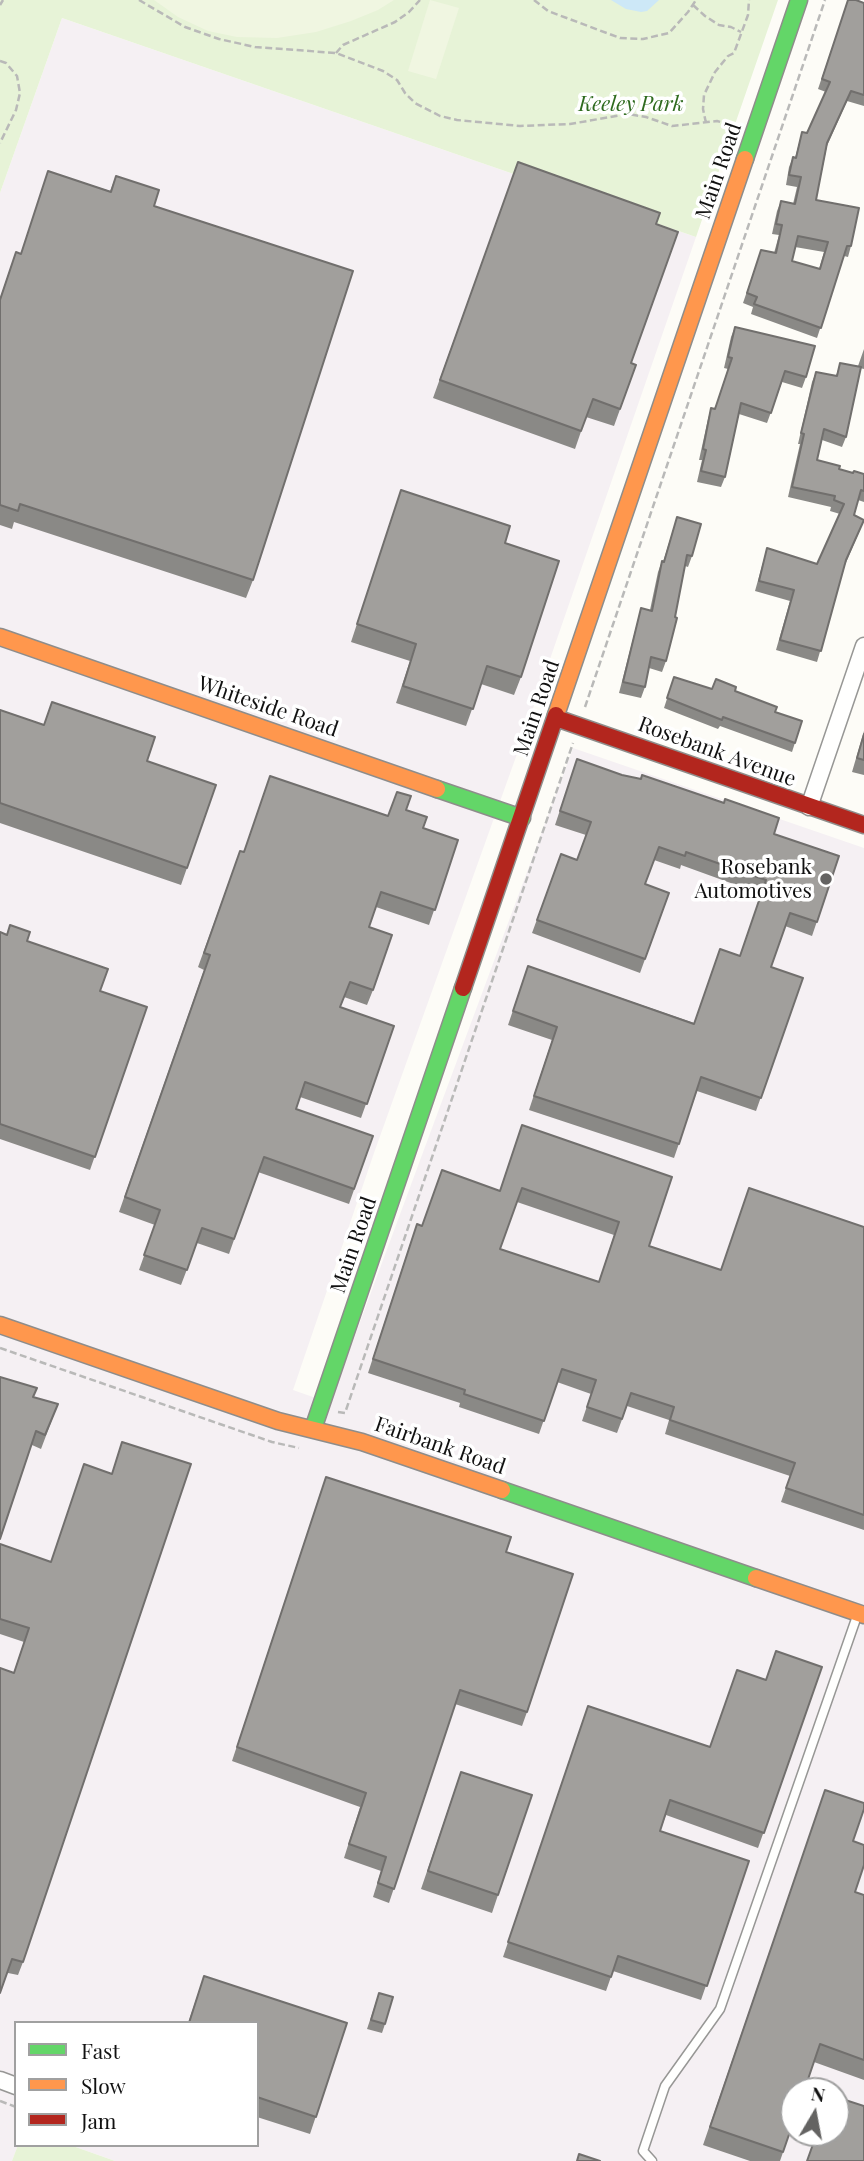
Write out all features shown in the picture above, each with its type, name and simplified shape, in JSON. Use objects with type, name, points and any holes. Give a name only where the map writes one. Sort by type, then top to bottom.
[{"type":"main road","name":"Main Road","points":[[313,1429],[799,0]]},
{"type":"main road","name":"Whiteside Road","points":[[0,637],[522,818]]},
{"type":"main road","name":"Rosebank Avenue","points":[[556,718],[864,825]]},
{"type":"main road","name":"Fairbank Road","points":[[0,1325],[278,1421],[362,1442],[861,1614]]},
{"type":"street","points":[[809,807],[864,646]]},
{"type":"lane","points":[[652,2161],[643,2151],[665,2086],[720,2009],[861,1614]]},
{"type":"path","points":[[0,5],[3,0]]},
{"type":"path","points":[[139,0],[185,27],[219,39],[255,47],[336,53],[383,71],[397,80],[415,103],[440,116],[457,120],[520,126],[570,124],[628,114],[672,126],[706,122],[727,123],[754,132]]},
{"type":"path","points":[[336,53],[342,44],[395,22],[420,0]]},
{"type":"path","points":[[534,0],[548,11],[620,38],[643,39],[670,33],[694,2],[705,16],[719,25],[741,32]]},
{"type":"path","points":[[706,122],[704,95],[715,72],[728,55],[734,53],[747,15],[749,0]]},
{"type":"path","points":[[0,61],[6,63],[17,76],[20,93],[0,143]]},
{"type":"path","points":[[0,1348],[272,1442],[308,1450]]},
{"type":"shaded area","points":[[62,18],[696,237],[293,1390],[330,1403],[573,748],[864,848],[864,2161],[115,2161],[76,2147],[259,2147],[259,2021],[14,2021],[14,2147],[17,2147],[12,2161],[0,2161],[0,193]]},
{"type":"green space","name":"Keeley Park","points":[[0,0],[778,0],[696,237],[62,18],[0,193]]},
{"type":"green space","points":[[154,0],[394,0],[351,21],[316,32],[277,38],[237,37],[208,31],[178,17]]},
{"type":"green space","points":[[430,0],[459,8],[436,79],[408,71]]},
{"type":"green space","points":[[17,2147],[76,2147],[115,2161],[12,2161]]},
{"type":"water","points":[[611,0],[659,0],[647,11],[641,12],[626,9]]},
{"type":"building","points":[[848,0],[864,3],[864,95],[851,91],[827,143],[816,200],[859,208],[851,246],[847,246],[821,328],[754,304],[757,297],[747,293],[761,250],[776,253],[782,225],[776,224],[781,201],[795,204],[801,177],[789,175],[802,132],[807,133],[830,82],[822,79]],"holes":[[[798,236],[828,242],[820,269],[792,261]]]},
{"type":"building","points":[[518,162],[660,213],[656,224],[678,232],[631,363],[636,365],[620,409],[593,399],[581,431],[440,380]]},
{"type":"building","points":[[48,171],[111,192],[116,176],[159,190],[154,206],[353,271],[253,580],[20,504],[18,511],[0,505],[0,300],[16,252],[21,254]]},
{"type":"building","points":[[735,327],[815,346],[806,377],[785,371],[771,413],[741,403],[725,477],[701,471],[711,408],[715,409],[732,358],[728,357]]},
{"type":"building","points":[[840,363],[861,367],[846,437],[824,429],[817,460],[840,466],[839,469],[864,474],[864,491],[861,490],[854,515],[864,520],[846,560],[821,651],[780,640],[794,590],[759,581],[767,548],[817,564],[844,504],[834,500],[835,496],[792,487],[804,434],[801,433],[816,372],[837,376]]},
{"type":"building","points":[[401,490],[510,526],[505,543],[559,561],[521,677],[487,666],[473,709],[403,686],[416,644],[357,624]]},
{"type":"building","points":[[677,517],[701,524],[692,556],[687,555],[675,617],[677,618],[666,661],[651,657],[645,687],[623,682],[641,608],[652,611],[662,561],[664,562]]},
{"type":"building","points":[[674,677],[712,689],[716,679],[736,687],[735,691],[777,707],[775,712],[802,721],[795,743],[723,717],[722,720],[667,698]]},
{"type":"building","points":[[52,702],[155,737],[147,761],[216,785],[187,868],[0,803],[0,710],[44,725]]},
{"type":"building","points":[[864,734],[864,760],[857,758]]},
{"type":"building","points":[[577,759],[622,775],[641,779],[642,775],[724,803],[725,799],[779,818],[774,834],[839,856],[817,922],[790,913],[771,967],[803,978],[761,1098],[701,1077],[679,1144],[534,1096],[557,1027],[513,1011],[528,966],[694,1024],[720,949],[740,956],[766,880],[686,852],[685,856],[659,847],[645,884],[669,893],[645,959],[537,920],[561,854],[577,860],[591,822],[560,811]]},
{"type":"building","points":[[270,776],[388,816],[397,792],[411,796],[406,810],[427,817],[423,828],[458,840],[435,910],[381,892],[369,927],[392,935],[373,990],[350,982],[340,1007],[394,1026],[367,1104],[305,1082],[296,1109],[373,1136],[354,1189],[264,1157],[234,1239],[202,1228],[187,1270],[144,1255],[160,1210],[125,1197],[210,955],[204,953],[240,851],[244,852]]},
{"type":"building","points":[[10,925],[30,932],[27,941],[108,969],[100,991],[147,1007],[95,1157],[0,1124],[0,932],[7,935]]},
{"type":"building","points":[[522,1125],[672,1177],[649,1246],[721,1270],[749,1188],[864,1227],[864,1515],[786,1488],[795,1463],[670,1420],[674,1407],[631,1393],[622,1419],[587,1407],[596,1380],[562,1369],[544,1421],[464,1394],[465,1390],[373,1359],[417,1224],[422,1226],[442,1170],[500,1191]],"holes":[[[522,1188],[619,1222],[599,1282],[500,1249]]]},
{"type":"building","points":[[0,1377],[37,1388],[33,1397],[58,1404],[45,1435],[36,1431],[0,1539]]},
{"type":"building","points":[[122,1442],[191,1464],[23,1962],[12,1959],[0,1993],[0,1668],[14,1673],[29,1628],[0,1619],[0,1544],[51,1562],[84,1464],[112,1474]]},
{"type":"building","points":[[326,1477],[511,1537],[506,1552],[573,1574],[527,1712],[460,1690],[394,1889],[378,1883],[386,1857],[349,1844],[366,1793],[237,1747]]},
{"type":"building","points":[[776,1651],[822,1667],[764,1833],[670,1800],[660,1831],[749,1861],[707,1986],[618,1956],[611,1977],[508,1942],[588,1706],[710,1747],[737,1670],[766,1680]]},
{"type":"building","points":[[461,1772],[532,1795],[498,1895],[428,1871]]},
{"type":"building","points":[[825,1790],[864,1803],[853,1841],[864,1845],[864,1865],[855,1892],[864,1895],[864,2060],[820,2044],[809,2077],[780,2077],[780,2147],[785,2147],[783,2152],[710,2127]]},
{"type":"building","points":[[204,1976],[347,2023],[316,2117],[259,2098],[259,2021],[190,2021]]},
{"type":"building","points":[[379,1993],[393,1997],[385,2024],[371,2020]]},
{"type":"building","points":[[850,2102],[864,2106],[864,2161],[807,2161],[812,2147],[850,2147]]},
{"type":"building","points":[[579,2154],[600,2161],[577,2161]]},
{"type":"traffic: fast","points":[[745,159],[799,0]]},
{"type":"traffic: fast","points":[[437,789],[522,818]]},
{"type":"traffic: fast","points":[[313,1429],[463,988]]},
{"type":"traffic: fast","points":[[502,1490],[756,1578]]},
{"type":"traffic: slow","points":[[556,715],[745,159]]},
{"type":"traffic: slow","points":[[0,637],[437,789]]},
{"type":"traffic: slow","points":[[0,1325],[278,1421],[362,1442],[502,1490]]},
{"type":"traffic: slow","points":[[756,1578],[864,1615]]},
{"type":"traffic: jam","points":[[463,988],[556,715]]},
{"type":"traffic: jam","points":[[556,718],[864,825]]},
{"type":"place","name":"Rosebank Automotives","points":[[826,879]]}]
